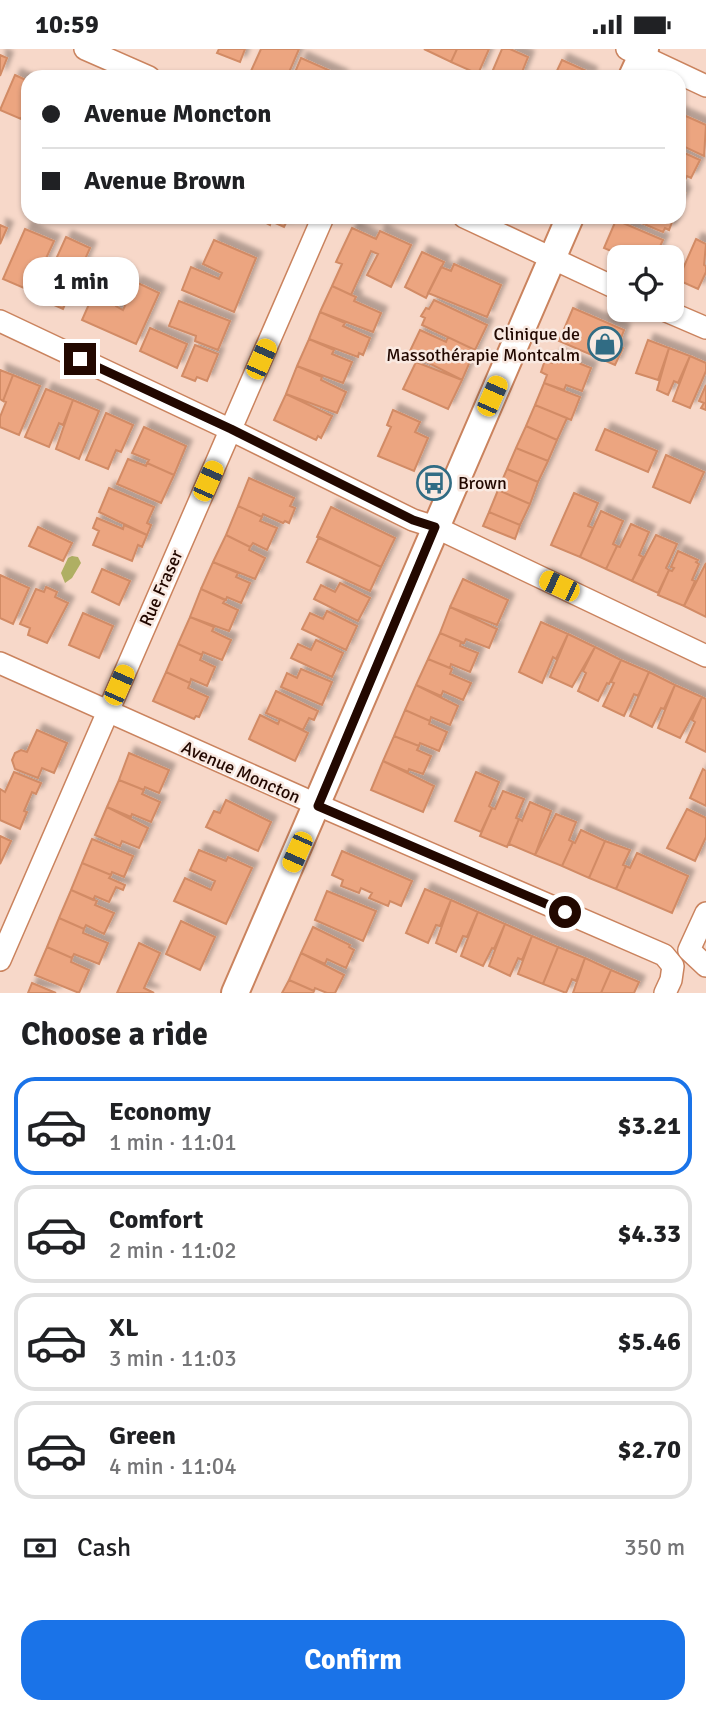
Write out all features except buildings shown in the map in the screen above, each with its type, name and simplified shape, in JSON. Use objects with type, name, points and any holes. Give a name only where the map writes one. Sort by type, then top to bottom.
[{"type":"main road","points":[[235,993],[318,806],[435,527],[567,224]]},
{"type":"street","points":[[85,49],[133,70]]},
{"type":"street","points":[[636,58],[666,70]]},
{"type":"street","points":[[686,78],[706,86]]},
{"type":"street","name":"Rue Fraser","points":[[0,960],[320,224]]},
{"type":"street","points":[[479,224],[607,284]]},
{"type":"street","points":[[684,319],[706,328]]},
{"type":"street","points":[[0,321],[231,429],[413,520],[435,527],[706,656]]},
{"type":"street","name":"Avenue Moncton","points":[[0,663],[318,806],[664,955],[673,966],[671,981],[665,993]]},
{"type":"street","points":[[706,913],[689,950],[706,967]]},
{"type":"shaded area","points":[[78,557],[81,563],[72,578],[65,583],[61,573],[68,558]]},
{"type":"place","name":"Clinique de Massothérapie Montcalm","points":[[605,344]]},
{"type":"place","name":"Brown","points":[[434,483]]},
{"type":"route","points":[[80,359],[231,429],[413,520],[435,527],[318,806],[565,912]]}]
